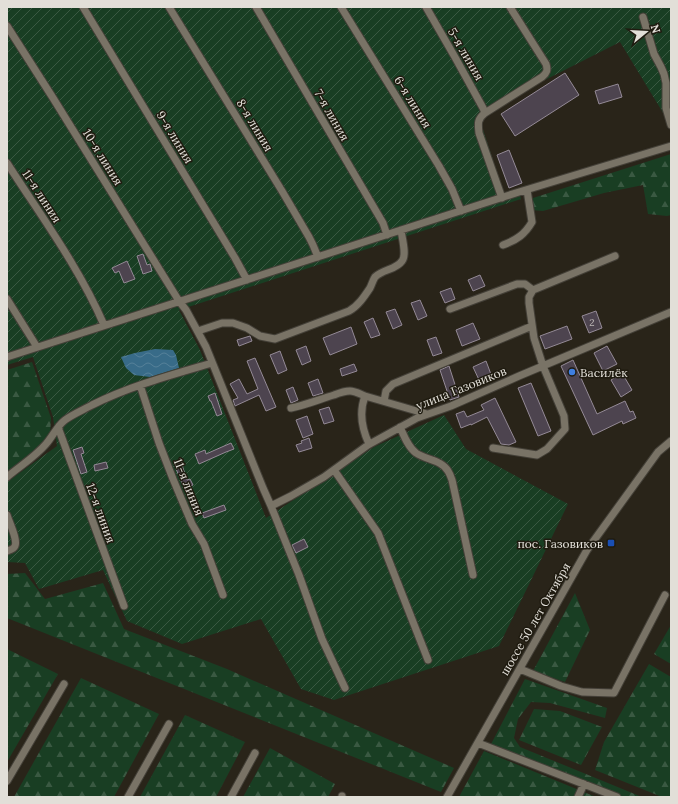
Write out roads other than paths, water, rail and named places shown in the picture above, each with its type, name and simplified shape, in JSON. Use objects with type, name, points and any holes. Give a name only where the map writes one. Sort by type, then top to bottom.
[{"type":"street","name":"9-я линия","points":[[83,7],[247,280]]},
{"type":"street","name":"8-я линия","points":[[170,7],[282,191],[311,241],[318,257]]},
{"type":"street","name":"7-я линия","points":[[256,7],[374,206],[383,223],[387,235]]},
{"type":"street","name":"6-я линия","points":[[341,7],[439,166],[452,189],[461,211]]},
{"type":"street","name":"5-я линия","points":[[426,7],[485,113]]},
{"type":"street","points":[[502,198],[479,133],[479,119],[481,115],[542,77],[548,69],[510,7]]},
{"type":"street","points":[[643,17],[654,54],[664,74],[666,83],[666,108],[671,125]]},
{"type":"street","name":"10-я линия","points":[[7,26],[58,104],[198,331],[206,347],[299,575],[322,639],[345,688]]},
{"type":"street","points":[[7,357],[401,230],[671,146]]},
{"type":"street","name":"11-я линия","points":[[7,163],[71,262],[91,297],[104,325]]},
{"type":"street","points":[[504,244],[524,234],[532,222],[527,190]]},
{"type":"street","points":[[198,331],[222,323],[233,323],[247,328],[260,336],[275,339],[349,311],[358,304],[374,278],[403,261],[404,249],[401,230]]},
{"type":"street","points":[[494,448],[537,455],[547,448],[565,429],[564,416],[543,366],[534,338],[529,304],[529,297],[533,290],[615,256]]},
{"type":"street","points":[[450,309],[517,284],[524,284],[533,290]]},
{"type":"street","points":[[7,299],[37,347]]},
{"type":"street","name":"улица Газовиков","points":[[271,506],[324,477],[369,444],[417,418],[451,406],[671,312]]},
{"type":"street","points":[[384,401],[386,391],[393,384],[532,326]]},
{"type":"street","points":[[7,477],[46,444],[64,420],[78,412],[102,400],[140,385],[212,363]]},
{"type":"street","name":"11-я линия","points":[[140,385],[173,480],[192,524],[204,544],[223,595]]},
{"type":"street","points":[[291,408],[351,391],[427,414]]},
{"type":"street","points":[[365,396],[362,405],[362,419],[364,431],[369,444]]},
{"type":"street","name":"12-я линия","points":[[59,426],[59,430],[124,606]]},
{"type":"street","points":[[400,427],[409,446],[415,453],[435,461],[448,470],[452,480],[473,574]]},
{"type":"street","name":"шоссе 50 лет Октября","points":[[447,797],[587,550],[658,452],[671,441]]},
{"type":"street","points":[[334,470],[378,533],[428,660]]},
{"type":"street","points":[[7,515],[16,541],[15,546],[7,551]]},
{"type":"street","points":[[520,669],[561,686],[582,692],[614,693],[665,595]]},
{"type":"street","points":[[7,781],[64,684]]},
{"type":"street","points":[[128,797],[169,724]]},
{"type":"street","points":[[478,743],[617,797]]},
{"type":"street","points":[[231,797],[255,753]]},
{"type":"street","points":[[578,797],[584,784]]},
{"type":"water","points":[[155,349],[173,350],[176,355],[179,368],[150,377],[134,375],[126,368],[121,357],[135,353]]},
{"type":"place","name":"Василёк","points":[[572,372]]},
{"type":"place","name":"пос. Газовиков","points":[[611,543]]}]
